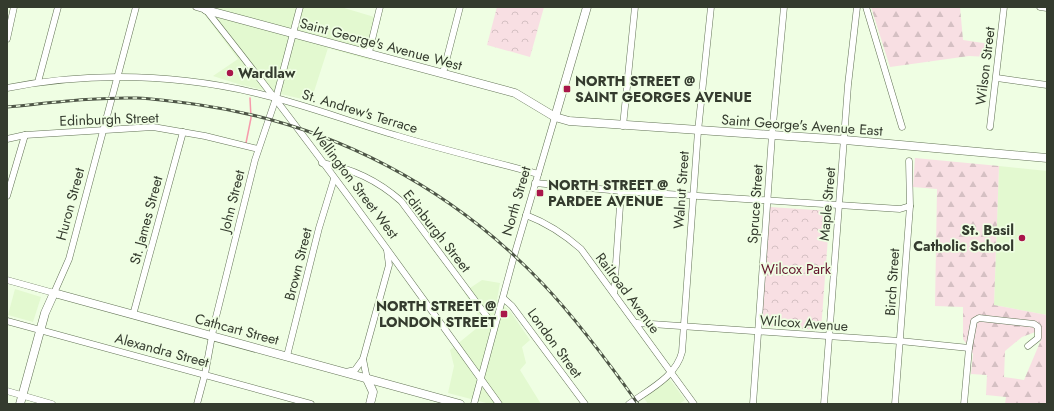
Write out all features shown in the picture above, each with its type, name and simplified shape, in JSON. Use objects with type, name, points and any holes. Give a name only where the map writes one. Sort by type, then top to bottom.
[{"type":"main road","name":"North Street","points":[[555,117],[587,7]]},
{"type":"main road","name":"Saint George's Avenue West","points":[[205,8],[292,34],[369,52],[515,93],[555,117]]},
{"type":"main road","name":"Saint George's Avenue East","points":[[555,117],[581,123],[845,140],[1047,158]]},
{"type":"main road","name":"Cathcart Street","points":[[54,293],[213,335],[386,385],[460,404]]},
{"type":"main road","name":"Huron Street","points":[[20,404],[40,330],[54,293]]},
{"type":"main road","points":[[367,379],[373,392]]},
{"type":"main road","points":[[370,404],[373,392],[378,387],[386,385]]},
{"type":"street","points":[[7,39],[14,7]]},
{"type":"street","points":[[38,82],[58,7]]},
{"type":"street","name":"Huron Street","points":[[54,293],[69,259],[136,7]]},
{"type":"street","name":"Saint George's Avenue West","points":[[196,7],[205,8]]},
{"type":"street","name":"John Street","points":[[197,404],[205,374],[214,325],[258,149],[276,98],[300,7]]},
{"type":"street","points":[[369,52],[380,7]]},
{"type":"street","points":[[443,73],[460,7]]},
{"type":"street","points":[[623,126],[635,7]]},
{"type":"street","name":"Walnut Street","points":[[672,372],[680,361],[698,131],[711,7]]},
{"type":"street","name":"Spruce Street","points":[[753,404],[767,199],[784,7]]},
{"type":"street","name":"Maple Street","points":[[824,404],[848,86],[858,7]]},
{"type":"street","points":[[866,7],[902,127]]},
{"type":"street","name":"Wilson Street","points":[[990,127],[997,78],[1004,7]]},
{"type":"street","points":[[1040,7],[1047,8]]},
{"type":"street","name":"Wellington Street West","points":[[205,8],[276,98],[334,179],[403,270],[499,404]]},
{"type":"street","name":"St. Andrew's Terrace","points":[[7,88],[38,82],[96,77],[160,78],[216,85],[276,98],[398,136],[538,174]]},
{"type":"street","points":[[997,78],[1047,85]]},
{"type":"street","points":[[288,115],[288,107],[291,103]]},
{"type":"street","name":"North Street","points":[[474,404],[494,326],[555,117]]},
{"type":"street","name":"Edinburgh Street","points":[[7,139],[25,135],[153,127],[258,149]]},
{"type":"street","name":"St. James Street","points":[[133,315],[182,132]]},
{"type":"street","points":[[7,196],[25,135]]},
{"type":"street","name":"Birch Street","points":[[895,404],[910,206],[909,161]]},
{"type":"street","name":"Edinburgh Street","points":[[322,162],[344,167],[383,186],[401,201],[494,326]]},
{"type":"street","name":"Brown Street","points":[[288,356],[319,228],[334,179]]},
{"type":"street","points":[[535,183],[621,191],[767,199],[838,206],[900,208],[910,206]]},
{"type":"street","points":[[614,293],[621,191]]},
{"type":"street","name":"Railroad Avenue","points":[[526,215],[545,223],[569,238],[581,249],[637,323],[694,404]]},
{"type":"street","points":[[367,379],[364,359],[387,271],[389,259],[386,248]]},
{"type":"street","points":[[387,271],[394,268],[403,270]]},
{"type":"street","name":"Cathcart Street","points":[[7,280],[54,293]]},
{"type":"street","name":"London Street","points":[[503,298],[512,306],[585,404]]},
{"type":"street","points":[[964,404],[969,348],[974,321],[979,318],[1034,324],[1038,327],[1038,338],[1028,346]]},
{"type":"street","name":"Alexandra Street","points":[[7,321],[310,404]]},
{"type":"street","name":"Wilcox Avenue","points":[[637,323],[900,341],[969,348]]},
{"type":"street","points":[[344,373],[355,370],[364,359]]},
{"type":"street","points":[[629,404],[672,372]]},
{"type":"street","points":[[7,391],[52,404]]},
{"type":"shaded area","points":[[199,7],[341,7],[381,19],[370,60],[328,48],[311,101],[238,84],[213,76],[238,59]]},
{"type":"shaded area","name":"St. Basil Catholic School","points":[[999,166],[1047,171],[1047,315],[994,305]]},
{"type":"shaded area","points":[[482,280],[500,283],[497,300],[510,311],[530,340],[522,347],[526,363],[520,370],[541,404],[490,404],[448,393],[454,366],[450,350],[483,323],[464,292]]},
{"type":"shaded area","points":[[15,289],[41,297],[33,322],[8,315]]},
{"type":"shaded area","points":[[669,378],[685,400],[679,404],[648,404],[644,398]]},
{"type":"green space","points":[[497,7],[544,7],[530,57],[487,45]]},
{"type":"green space","points":[[871,7],[960,7],[963,40],[990,44],[989,57],[969,56],[890,67]]},
{"type":"green space","points":[[915,158],[999,166],[994,305],[1047,315],[1047,404],[1005,404],[1006,397],[986,395],[987,375],[971,374],[973,354],[963,339],[963,307],[935,306],[937,189],[913,187]],"holes":[[[1038,331],[1041,340],[1024,380],[1004,377],[1005,351],[1022,337]]]},
{"type":"green space","name":"Wilcox Park","points":[[770,207],[830,211],[821,330],[761,326]]},
{"type":"waterway","points":[[246,143],[251,118],[250,98]]},
{"type":"railway","points":[[7,107],[104,98],[161,100],[249,114],[296,127],[343,145],[387,166],[429,190],[470,218],[508,250],[543,284],[581,327],[638,404]]},
{"type":"place","name":"Wardlaw","points":[[230,73]]},
{"type":"place","name":"NORTH STREET @ SAINT GEORGES AVENUE","points":[[567,89]]},
{"type":"place","name":"NORTH STREET @ PARDEE AVENUE","points":[[540,193]]},
{"type":"place","name":"St. Basil Catholic School","points":[[1022,238]]},
{"type":"place","name":"NORTH STREET @ LONDON STREET","points":[[504,314]]}]
